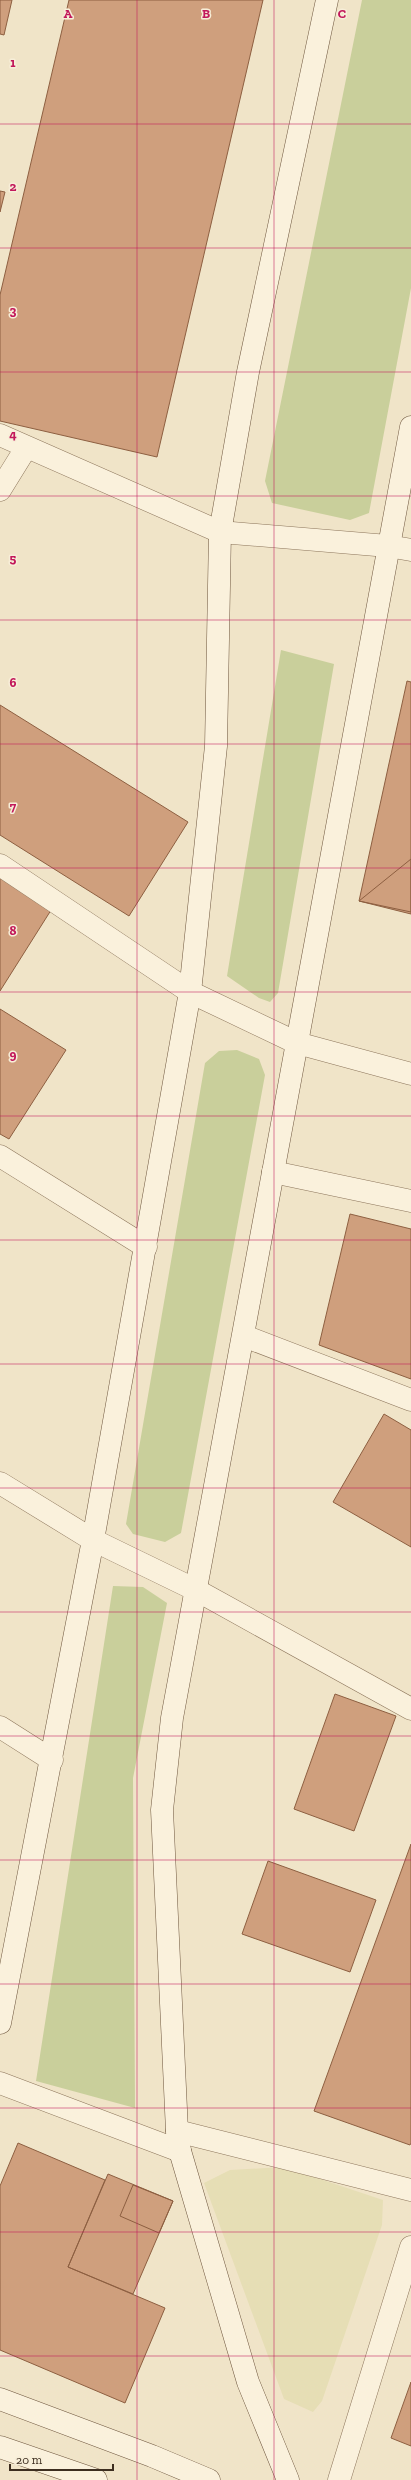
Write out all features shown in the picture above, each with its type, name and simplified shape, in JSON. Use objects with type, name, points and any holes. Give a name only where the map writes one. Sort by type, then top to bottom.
[{"type":"street","points":[[0,2023],[52,1760],[93,1540],[190,992],[216,746],[220,532],[248,372],[327,0]]},
{"type":"street","points":[[288,2480],[248,2382],[178,2141],[162,1810],[172,1718],[198,1591],[273,1172],[411,427]]},
{"type":"street","points":[[0,435],[26,448],[220,532],[388,546],[411,550]]},
{"type":"street","points":[[0,490],[26,448]]},
{"type":"street","points":[[0,865],[190,992],[297,1043],[411,1074]]},
{"type":"street","points":[[0,1156],[146,1247]]},
{"type":"street","points":[[273,1172],[411,1201]]},
{"type":"street","points":[[244,1336],[411,1400]]},
{"type":"street","points":[[0,1483],[93,1540],[198,1591],[411,1709]]},
{"type":"street","points":[[0,1727],[52,1760]]},
{"type":"street","points":[[0,2083],[178,2141],[411,2190]]},
{"type":"street","points":[[339,2480],[411,2247]]},
{"type":"street","points":[[0,2399],[152,2456],[209,2480]]},
{"type":"street","points":[[0,2447],[96,2480]]},
{"type":"shaded area","points":[[284,2167],[383,2200],[382,2225],[322,2401],[313,2412],[284,2399],[204,2183],[230,2170]]},
{"type":"green space","points":[[362,0],[411,0],[411,288],[369,513],[350,520],[272,503],[265,481]]},
{"type":"green space","points":[[281,650],[334,664],[278,993],[270,1002],[259,998],[227,976]]},
{"type":"green space","points":[[237,1050],[259,1059],[265,1075],[181,1533],[165,1542],[133,1534],[126,1524],[205,1063],[219,1051]]},
{"type":"green space","points":[[113,1586],[143,1587],[167,1603],[133,1778],[135,2108],[36,2081]]},
{"type":"building","points":[[0,0],[12,0],[4,35],[0,34]]},
{"type":"building","points":[[69,0],[263,0],[157,457],[0,421],[0,295]]},
{"type":"building","points":[[0,191],[5,192],[0,212]]},
{"type":"building","points":[[407,681],[411,682],[411,912],[359,901]]},
{"type":"building","points":[[0,705],[188,822],[129,916],[0,835]]},
{"type":"building","points":[[411,859],[411,914],[359,901]]},
{"type":"building","points":[[0,875],[53,907],[0,991]]},
{"type":"building","points":[[0,1009],[66,1050],[9,1139],[0,1134]]},
{"type":"building","points":[[350,1214],[411,1229],[411,1379],[319,1345]]},
{"type":"building","points":[[384,1414],[411,1430],[411,1547],[333,1502]]},
{"type":"building","points":[[335,1694],[396,1716],[354,1831],[294,1809]]},
{"type":"building","points":[[411,1844],[411,2143],[410,2145],[314,2111]]},
{"type":"building","points":[[268,1861],[376,1900],[350,1972],[242,1934]]},
{"type":"building","points":[[18,2143],[105,2180],[68,2267],[165,2308],[125,2403],[0,2350],[0,2186]]},
{"type":"building","points":[[108,2174],[173,2201],[133,2294],[68,2267]]},
{"type":"building","points":[[133,2185],[173,2201],[159,2233],[120,2216]]},
{"type":"building","points":[[411,2382],[411,2446],[391,2438]]}]
